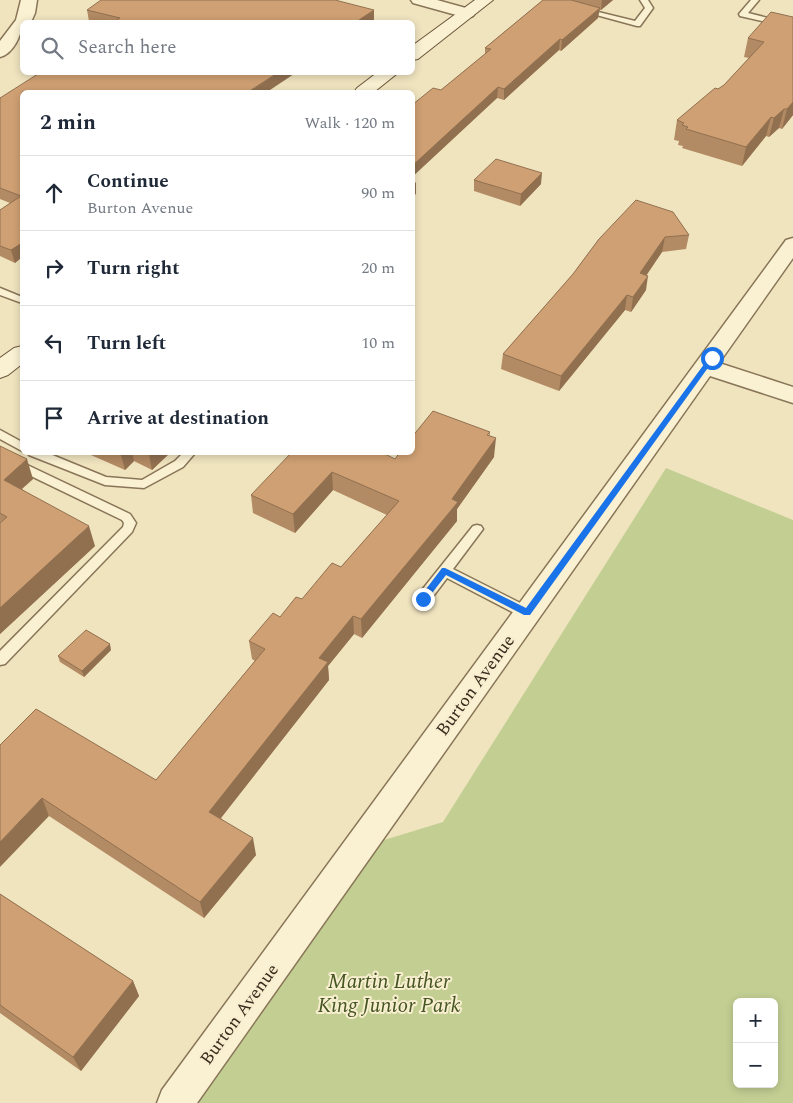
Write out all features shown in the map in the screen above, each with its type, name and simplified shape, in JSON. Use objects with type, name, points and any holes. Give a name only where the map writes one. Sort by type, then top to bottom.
[{"type":"street","points":[[25,20],[28,14],[29,0]]},
{"type":"street","points":[[419,0],[467,13]]},
{"type":"street","points":[[415,53],[485,0]]},
{"type":"street","points":[[0,52],[20,27]]},
{"type":"street","points":[[367,90],[386,75]]},
{"type":"street","name":"Burton Avenue","points":[[175,1103],[793,244]]},
{"type":"street","points":[[0,370],[20,355]]},
{"type":"street","points":[[704,366],[793,395]]},
{"type":"lane","points":[[574,8],[636,24],[649,8],[644,0]]},
{"type":"lane","points":[[755,0],[743,14],[793,26]]},
{"type":"lane","points":[[0,290],[20,299]]},
{"type":"lane","points":[[0,434],[20,446]]},
{"type":"lane","points":[[40,455],[105,481],[144,484],[179,464],[188,455]]},
{"type":"lane","points":[[0,456],[126,517],[130,523],[128,529],[0,660]]},
{"type":"lane","points":[[423,599],[477,529]]},
{"type":"lane","points":[[445,571],[527,613]]},
{"type":"green space","name":"Martin Luther King Junior Park","points":[[666,468],[793,520],[793,1103],[175,1103],[358,848],[443,822]]},
{"type":"building","points":[[101,0],[335,0],[374,10],[359,20],[117,20],[120,18],[87,10]]},
{"type":"building","points":[[543,0],[571,0],[600,8],[562,40],[560,39],[504,89],[498,87],[415,163],[415,103],[433,88],[441,90],[491,49],[485,48]]},
{"type":"building","points":[[771,12],[793,17],[793,102],[774,118],[771,117],[746,147],[686,129],[688,127],[682,125],[684,123],[677,120],[715,88],[718,89],[724,85],[764,42],[748,38]]},
{"type":"building","points":[[36,75],[274,75],[251,90],[20,90],[20,196],[0,188],[0,98]]},
{"type":"building","points":[[496,159],[542,173],[521,194],[474,180]]},
{"type":"building","points":[[20,197],[20,244],[11,250],[0,246],[0,210]]},
{"type":"building","points":[[636,200],[673,212],[689,235],[665,237],[640,273],[648,276],[633,297],[627,295],[561,376],[503,354],[573,274],[599,239]]},
{"type":"building","points":[[433,411],[490,432],[487,435],[496,438],[452,499],[458,502],[361,619],[353,616],[319,658],[328,662],[209,812],[253,838],[200,902],[42,798],[0,842],[0,745],[36,709],[156,780],[265,649],[249,641],[273,613],[280,617],[296,597],[302,599],[332,563],[341,567],[399,501],[332,472],[293,514],[251,495],[289,455],[387,455],[395,459],[398,455],[415,455],[415,433]]},
{"type":"building","points":[[0,446],[27,459],[4,480],[89,526],[0,608],[0,523],[7,517],[0,513]]},
{"type":"building","points":[[86,630],[110,644],[82,671],[58,656]]},
{"type":"building","points":[[0,894],[133,981],[73,1057],[0,1005]]},
{"type":"route","points":[[423,599],[445,571],[527,613],[704,366],[712,358]]}]
